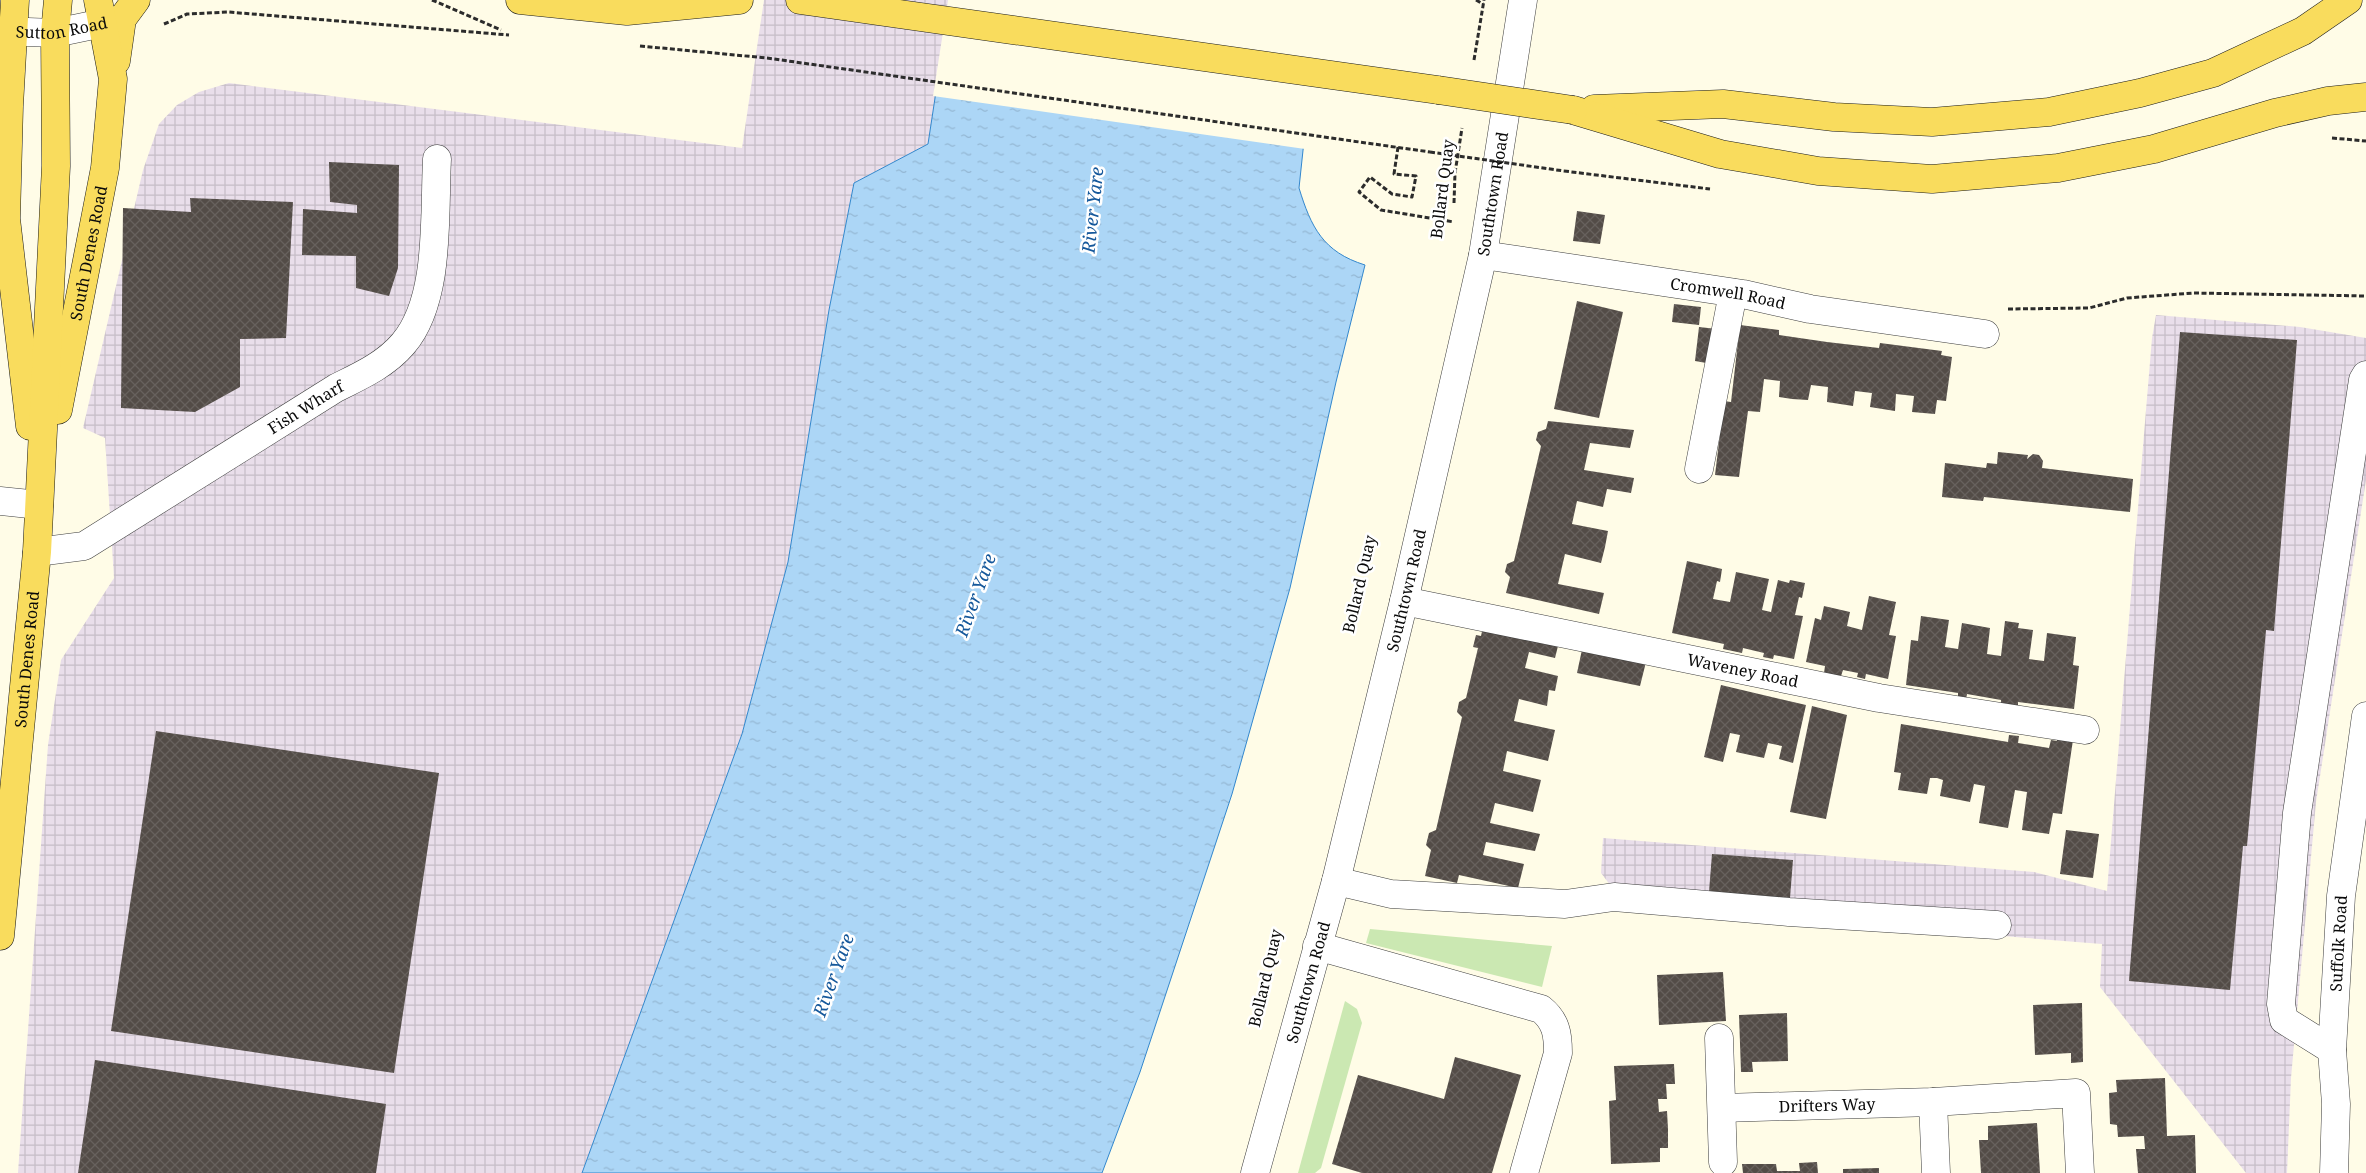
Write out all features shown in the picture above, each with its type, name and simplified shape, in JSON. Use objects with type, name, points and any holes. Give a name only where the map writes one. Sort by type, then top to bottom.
[{"type":"main road","name":"South Denes Road","points":[[15,0],[7,32],[6,219],[39,505]]},
{"type":"main road","name":"South Denes Road","points":[[0,936],[9,755],[38,552],[56,166],[55,33],[58,0]]},
{"type":"main road","points":[[520,0],[627,11],[739,0]]},
{"type":"main road","points":[[800,0],[1573,110],[1720,154],[1818,171],[1932,178],[2058,168],[2154,149],[2275,112],[2328,100],[2366,97]]},
{"type":"main road","points":[[1573,110],[1723,104],[1834,117],[1932,122],[2049,112],[2140,93],[2213,73],[2304,31],[2348,0]]},
{"type":"main road","name":"South Denes Road","points":[[39,505],[105,168],[113,79],[115,10]]},
{"type":"street","name":"Southtown Road","points":[[1254,1173],[1336,881],[1404,601],[1483,255],[1523,0]]},
{"type":"street","name":"Sutton Road","points":[[7,32],[55,33],[115,10]]},
{"type":"street","name":"Fish Wharf","points":[[38,552],[84,546],[336,388],[373,370],[403,344],[422,314],[432,266],[437,159]]},
{"type":"street","name":"Cromwell Road","points":[[1483,255],[1733,292],[1810,310],[1979,333]]},
{"type":"street","points":[[1699,469],[1733,292]]},
{"type":"street","points":[[2332,1050],[2284,1020],[2281,1004],[2298,813],[2327,610],[2363,380],[2366,374]]},
{"type":"street","points":[[0,500],[39,505]]},
{"type":"street","name":"Waveney Road","points":[[1404,601],[1879,698],[2085,730]]},
{"type":"street","name":"Suffolk Road","points":[[2334,1173],[2336,1104],[2332,1050],[2341,896],[2360,788],[2366,716]]},
{"type":"street","points":[[1336,881],[1391,894],[1565,904],[1614,897],[1789,912],[1996,925]]},
{"type":"street","points":[[1317,946],[1541,1009],[1550,1017],[1558,1034],[1558,1053],[1524,1173]]},
{"type":"street","points":[[1719,1038],[1723,1162]]},
{"type":"street","name":"Drifters Way","points":[[1722,1108],[1933,1102],[2076,1093],[2080,1173]]},
{"type":"street","points":[[1933,1102],[1936,1173]]},
{"type":"path","points":[[160,29],[164,23],[187,14],[228,12],[511,35],[432,0]]},
{"type":"path","points":[[1472,70],[1483,1],[1476,0]]},
{"type":"path","points":[[639,46],[767,58],[1564,171]]},
{"type":"path","name":"Bollard Quay","points":[[1398,148],[1394,174],[1416,176],[1412,197],[1392,194],[1370,177],[1359,192],[1381,210],[1454,222],[1455,174],[1463,126]]},
{"type":"path","points":[[2327,139],[2366,141]]},
{"type":"path","points":[[2004,309],[2089,308],[2127,298],[2194,293],[2366,296]]},
{"type":"shaded area","points":[[764,0],[950,0],[928,144],[854,183],[829,310],[788,562],[742,734],[582,1173],[18,1173],[48,745],[61,660],[114,578],[105,438],[83,428],[143,170],[159,124],[177,105],[199,92],[229,83],[742,148]]},
{"type":"shaded area","points":[[2156,315],[2300,327],[2366,338],[2366,480],[2316,802],[2291,1078],[2287,1173],[2246,1173],[2100,987],[2102,944],[1626,906],[1601,873],[1603,838],[2034,872],[2107,891],[2152,338]]},
{"type":"green space","points":[[1370,929],[1552,946],[1542,987],[1366,943]]},
{"type":"green space","points":[[1345,1001],[1357,1009],[1362,1023],[1321,1168],[1315,1173],[1298,1173]]},
{"type":"water","name":"River Yare","points":[[950,0],[1319,0],[1299,188],[1308,215],[1321,236],[1339,253],[1365,265],[1336,382],[1290,588],[1232,794],[1140,1072],[1102,1173],[582,1173],[742,734],[788,562],[829,310],[854,183],[928,144]]},
{"type":"pier","points":[[948,0],[1322,0],[1305,149],[933,96]]},
{"type":"building","points":[[329,162],[399,165],[398,268],[389,296],[356,288],[356,256],[302,255],[303,209],[357,213],[357,205],[330,202]]},
{"type":"building","points":[[190,198],[293,202],[286,338],[240,339],[240,387],[195,412],[121,408],[123,208],[191,212]]},
{"type":"building","points":[[1577,211],[1605,215],[1600,244],[1573,241]]},
{"type":"building","points":[[1577,301],[1623,312],[1599,418],[1554,409]]},
{"type":"building","points":[[1674,304],[1701,307],[1699,325],[1672,322]]},
{"type":"building","points":[[1740,325],[1779,330],[1779,335],[1827,342],[1879,348],[1880,343],[1942,351],[1941,355],[1952,357],[1946,401],[1937,400],[1935,414],[1912,412],[1914,396],[1896,394],[1895,411],[1870,407],[1872,393],[1855,391],[1853,406],[1827,402],[1828,387],[1811,385],[1808,400],[1792,399],[1779,397],[1780,381],[1764,379],[1760,412],[1748,411],[1739,477],[1715,475],[1724,401],[1731,402]]},
{"type":"building","points":[[1699,327],[1717,329],[1712,364],[1695,361]]},
{"type":"building","points":[[2180,332],[2297,340],[2274,631],[2266,630],[2247,846],[2243,846],[2230,990],[2129,981]]},
{"type":"building","points":[[1548,421],[1634,430],[1630,448],[1590,443],[1584,470],[1634,478],[1631,493],[1607,489],[1603,507],[1577,501],[1572,524],[1608,531],[1605,547],[1601,563],[1565,554],[1558,584],[1604,593],[1599,614],[1506,593],[1510,577],[1505,572],[1507,564],[1514,561],[1541,446],[1536,440],[1538,432],[1546,429]]},
{"type":"building","points":[[1998,452],[2028,455],[2027,459],[2033,454],[2039,455],[2043,461],[2042,468],[2133,479],[2130,512],[1984,497],[1983,501],[1942,497],[1945,463],[1986,468],[1987,463],[1997,464]]},
{"type":"building","points":[[1687,561],[1722,569],[1720,582],[1717,581],[1713,599],[1730,602],[1736,572],[1769,579],[1762,610],[1771,612],[1778,580],[1789,583],[1790,580],[1805,583],[1802,598],[1799,597],[1795,615],[1803,616],[1794,659],[1774,655],[1773,659],[1763,657],[1764,653],[1743,648],[1742,653],[1723,649],[1724,644],[1672,633]]},
{"type":"building","points":[[1869,596],[1896,602],[1889,635],[1896,636],[1888,679],[1866,674],[1865,679],[1857,677],[1858,673],[1843,670],[1841,676],[1824,673],[1825,666],[1806,662],[1815,618],[1821,620],[1824,606],[1850,612],[1847,626],[1862,630]]},
{"type":"building","points":[[1921,616],[1949,620],[1945,647],[1958,649],[1962,623],[1990,628],[1987,654],[2001,656],[2005,621],[2019,623],[2018,628],[2033,630],[2029,659],[2044,661],[2047,633],[2076,637],[2073,665],[2079,666],[2074,709],[2018,702],[2018,706],[2001,704],[2001,700],[1967,694],[1966,700],[1958,698],[1958,693],[1906,685],[1911,640],[1918,641]]},
{"type":"building","points":[[1483,627],[1559,642],[1555,658],[1529,652],[1525,668],[1558,676],[1555,691],[1549,690],[1547,706],[1519,699],[1514,721],[1555,730],[1548,761],[1507,751],[1503,771],[1541,780],[1533,812],[1495,803],[1490,823],[1540,834],[1535,851],[1486,842],[1483,855],[1524,864],[1518,888],[1459,875],[1457,883],[1425,876],[1431,850],[1426,845],[1429,833],[1436,830],[1462,717],[1457,712],[1459,702],[1466,698],[1478,648],[1473,647],[1476,635],[1481,636]]},
{"type":"building","points":[[1583,645],[1647,658],[1640,686],[1577,673]]},
{"type":"building","points":[[1721,685],[1806,705],[1793,763],[1779,759],[1782,746],[1768,743],[1764,758],[1736,752],[1740,735],[1730,733],[1723,762],[1704,757]]},
{"type":"building","points":[[1812,706],[1847,715],[1826,819],[1790,812]]},
{"type":"building","points":[[1901,724],[2008,742],[2009,735],[2019,736],[2018,743],[2049,748],[2051,740],[2057,741],[2057,738],[2073,740],[2062,814],[2053,813],[2049,834],[2022,830],[2027,792],[2015,790],[2008,828],[1979,823],[1985,786],[1974,784],[1970,802],[1940,796],[1943,780],[1937,778],[1930,778],[1927,794],[1898,790],[1901,773],[1894,772]]},
{"type":"building","points":[[156,731],[439,773],[394,1073],[111,1031]]},
{"type":"building","points":[[2066,830],[2099,834],[2093,878],[2060,874]]},
{"type":"building","points":[[1712,854],[1793,860],[1790,898],[1709,892]]},
{"type":"building","points":[[1723,972],[1726,1021],[1659,1025],[1657,975]]},
{"type":"building","points":[[2082,1003],[2083,1062],[2071,1063],[2071,1053],[2035,1055],[2033,1005]]},
{"type":"building","points":[[1787,1013],[1788,1061],[1752,1062],[1753,1072],[1741,1072],[1739,1015]]},
{"type":"building","points":[[1455,1057],[1521,1075],[1492,1173],[1362,1173],[1332,1164],[1358,1075],[1444,1099]]},
{"type":"building","points":[[95,1060],[386,1104],[376,1173],[78,1173]]},
{"type":"building","points":[[1674,1064],[1675,1084],[1666,1084],[1667,1099],[1658,1099],[1659,1112],[1667,1111],[1668,1129],[1668,1148],[1660,1148],[1660,1162],[1611,1164],[1609,1101],[1616,1100],[1614,1066]]},
{"type":"building","points":[[2165,1078],[2167,1136],[2195,1135],[2196,1173],[2138,1173],[2136,1149],[2145,1149],[2144,1136],[2118,1137],[2117,1125],[2110,1124],[2109,1093],[2117,1092],[2116,1080]]},
{"type":"building","points":[[2037,1123],[2040,1173],[1981,1173],[1979,1140],[1988,1140],[1988,1126]]},
{"type":"building","points":[[1817,1162],[1818,1173],[1743,1173],[1742,1164],[1776,1164],[1777,1171],[1800,1171],[1799,1163]]},
{"type":"building","points":[[1879,1168],[1879,1173],[1843,1173],[1843,1169]]}]
